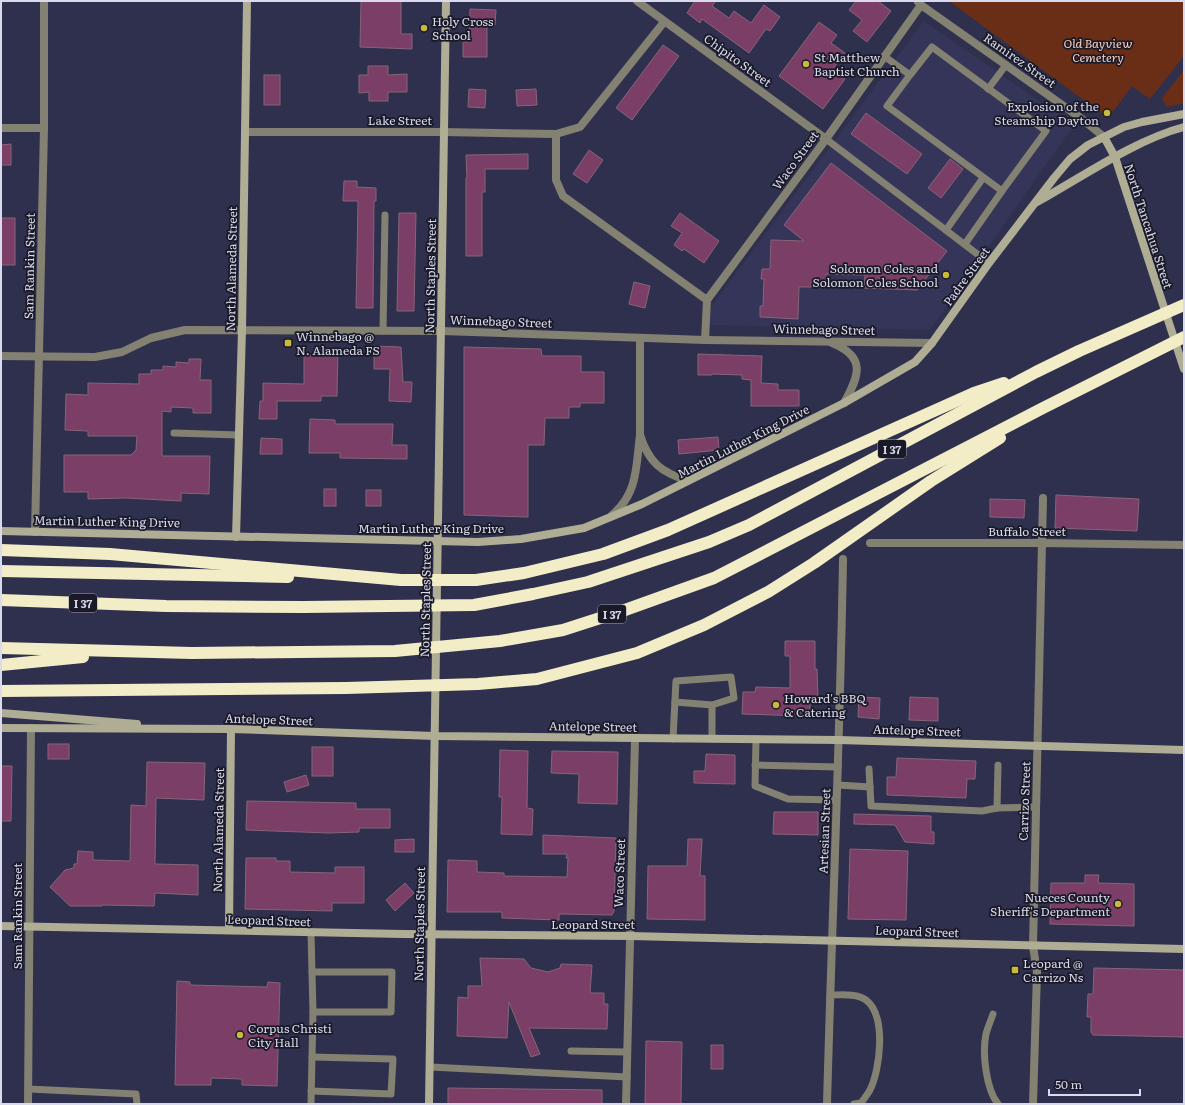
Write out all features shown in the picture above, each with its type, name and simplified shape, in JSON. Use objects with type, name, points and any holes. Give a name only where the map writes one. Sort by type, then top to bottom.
[{"type":"highway","name":"I 37","points":[[1,600],[166,606],[258,607],[474,605],[588,582],[708,542],[749,525],[1036,372],[1079,351],[1184,305]]},
{"type":"highway","name":"I 37","points":[[1,648],[199,653],[395,651],[500,641],[563,630],[632,608],[714,578],[1068,395],[1184,337]]},
{"type":"highway","points":[[1,571],[401,580],[476,580],[524,573],[603,554],[668,530],[974,393],[1036,372]]},
{"type":"highway","points":[[1,691],[346,688],[478,684],[537,679],[637,653],[704,625],[768,592],[814,563],[931,481],[1068,395]]},
{"type":"highway","points":[[1,550],[110,554],[401,580]]},
{"type":"highway","points":[[1,665],[138,652]]},
{"type":"main road","name":"North Alameda Street","points":[[236,537],[242,330],[247,1]]},
{"type":"main road","name":"North Staples Street","points":[[429,1104],[446,1]]},
{"type":"main road","name":"Padre Street","points":[[915,362],[932,343],[1034,204],[1070,160],[1088,145],[1124,127],[1184,114]]},
{"type":"main road","name":"Padre Street","points":[[1034,204],[1115,157],[1152,138],[1184,127]]},
{"type":"main road","name":"North Tancahua Street","points":[[1104,137],[1115,157],[1184,369]]},
{"type":"main road","name":"Martin Luther King Drive","points":[[1,531],[478,542],[521,539],[584,528],[642,504],[844,403],[915,362]]},
{"type":"main road","points":[[1,713],[231,730]]},
{"type":"main road","name":"Antelope Street","points":[[1,728],[231,730],[435,736],[840,740],[1184,750]]},
{"type":"main road","name":"North Alameda Street","points":[[229,930],[231,730]]},
{"type":"main road","name":"Leopard Street","points":[[1,926],[431,935],[630,936],[1184,949]]},
{"type":"street","name":"Sam Rankin Street","points":[[35,532],[44,128],[44,1]]},
{"type":"street","name":"Chipito Street","points":[[637,1],[826,139]]},
{"type":"street","name":"Waco Street","points":[[708,300],[826,139],[919,3]]},
{"type":"street","name":"Ramirez Street","points":[[919,3],[1082,119],[1104,137]]},
{"type":"street","name":"Lake Street","points":[[245,132],[443,132],[556,134],[580,127],[664,22]]},
{"type":"street","points":[[1,128],[44,128]]},
{"type":"street","points":[[556,134],[556,180],[563,196],[708,300],[705,340]]},
{"type":"street","name":"Winnebago Street","points":[[1,356],[96,357],[122,352],[151,338],[185,330],[441,331],[705,340],[932,343]]},
{"type":"street","points":[[610,517],[624,503],[633,486],[640,435],[640,338]]},
{"type":"street","points":[[827,341],[844,348],[855,360],[858,373],[844,403]]},
{"type":"street","points":[[640,435],[647,453],[660,468],[667,473],[688,481]]},
{"type":"street","name":"Carrizo Street","points":[[1034,1104],[1037,972],[1033,946],[1043,498]]},
{"type":"street","name":"Buffalo Street","points":[[870,543],[1184,545]]},
{"type":"street","name":"Artesian Street","points":[[827,1104],[836,800],[840,740],[843,559]]},
{"type":"street","name":"Sam Rankin Street","points":[[28,1104],[31,728]]},
{"type":"street","name":"Waco Street","points":[[626,1104],[635,738]]},
{"type":"lane","points":[[965,244],[1046,131],[932,47],[887,106],[1002,191]]},
{"type":"lane","points":[[884,56],[910,75]]},
{"type":"lane","points":[[988,89],[1006,65]]},
{"type":"lane","points":[[826,139],[990,263]]},
{"type":"lane","points":[[946,230],[983,178]]},
{"type":"lane","points":[[383,331],[385,215]]},
{"type":"lane","points":[[174,433],[239,435]]},
{"type":"lane","points":[[673,739],[676,681],[730,677],[734,698],[712,704],[675,702]]},
{"type":"lane","points":[[712,704],[712,739]]},
{"type":"lane","points":[[756,739],[755,786],[788,799],[836,800]]},
{"type":"lane","points":[[755,764],[838,767]]},
{"type":"lane","points":[[997,808],[998,765]]},
{"type":"lane","points":[[869,769],[871,806],[982,811],[997,808],[1036,807]]},
{"type":"lane","points":[[838,785],[849,787],[870,787]]},
{"type":"lane","points":[[311,1104],[313,1012],[312,933]]},
{"type":"lane","points":[[312,972],[392,972],[391,1012],[313,1012]]},
{"type":"lane","points":[[830,995],[857,996],[866,999],[872,1007],[878,1023],[880,1049],[875,1077],[870,1091],[861,1103],[854,1104]]},
{"type":"lane","points":[[993,1014],[986,1035],[985,1062],[990,1088],[998,1104]]},
{"type":"lane","points":[[571,1051],[627,1052]]},
{"type":"lane","points":[[311,1091],[391,1094],[393,1059],[312,1057]]},
{"type":"lane","points":[[430,1067],[627,1077]]},
{"type":"lane","points":[[28,1089],[136,1094],[137,1104]]},
{"type":"shaded area","points":[[924,21],[1074,125],[930,330],[710,325],[711,307]]},
{"type":"green space","name":"Old Bayview Cemetery","points":[[949,1],[1184,1],[1184,56],[1150,99],[1132,86],[1108,118]]},
{"type":"green space","points":[[1184,70],[1184,103],[1167,107],[1162,98]]},
{"type":"building","points":[[361,1],[401,1],[401,34],[412,34],[412,49],[360,47]]},
{"type":"building","points":[[695,1],[716,1],[712,6],[729,18],[734,11],[751,23],[764,5],[780,17],[770,31],[766,29],[749,53],[702,19],[700,23],[687,13]]},
{"type":"building","points":[[856,1],[878,1],[891,11],[867,42],[853,31],[862,20],[849,10]]},
{"type":"building","points":[[470,9],[496,10],[495,25],[487,25],[487,57],[463,57],[463,42],[469,42]]},
{"type":"building","name":"St Matthew Baptist Church","points":[[819,22],[837,35],[831,43],[845,53],[832,70],[845,79],[823,109],[779,76]]},
{"type":"building","points":[[663,45],[679,56],[632,120],[616,108]]},
{"type":"building","points":[[368,66],[388,66],[388,75],[407,74],[407,92],[388,92],[388,101],[369,101],[369,92],[359,93],[359,75],[368,75]]},
{"type":"building","points":[[264,75],[280,75],[280,105],[264,105]]},
{"type":"building","points":[[469,89],[486,90],[485,108],[468,107]]},
{"type":"building","points":[[536,89],[537,105],[517,106],[516,90]]},
{"type":"building","points":[[866,113],[922,154],[907,174],[851,134]]},
{"type":"building","points":[[11,144],[11,165],[1,165],[1,145]]},
{"type":"building","points":[[589,150],[603,160],[587,183],[573,174]]},
{"type":"building","points":[[528,154],[528,169],[485,169],[485,192],[482,192],[482,256],[466,256],[466,155]]},
{"type":"building","points":[[950,159],[963,169],[941,198],[928,188]]},
{"type":"building","points":[[831,163],[947,251],[917,290],[864,288],[865,275],[826,274],[826,287],[799,287],[798,319],[760,317],[760,306],[763,306],[764,279],[761,279],[762,269],[770,269],[771,240],[804,241],[784,225]]},
{"type":"building","points":[[344,181],[357,181],[357,187],[376,188],[376,201],[374,201],[373,308],[356,308],[358,201],[343,201]]},
{"type":"building","points":[[399,213],[416,213],[414,311],[397,311]]},
{"type":"building","points":[[680,213],[719,241],[704,263],[684,249],[682,251],[674,245],[682,233],[671,226]]},
{"type":"building","points":[[1,218],[15,218],[15,265],[1,265]]},
{"type":"building","points":[[634,282],[650,286],[645,308],[629,304]]},
{"type":"building","points":[[374,346],[401,347],[403,382],[412,382],[411,402],[389,401],[390,369],[374,369]]},
{"type":"building","points":[[464,347],[541,349],[542,356],[581,356],[581,372],[604,372],[604,403],[580,403],[580,407],[569,407],[569,418],[545,418],[544,445],[528,445],[528,517],[464,515]]},
{"type":"building","points":[[323,350],[338,350],[337,396],[321,396],[321,401],[277,401],[277,419],[259,419],[260,401],[263,401],[263,383],[304,384],[304,355],[323,355]]},
{"type":"building","points":[[698,354],[762,356],[761,383],[778,384],[778,390],[799,390],[799,406],[751,406],[751,380],[742,379],[742,375],[698,375]]},
{"type":"building","points":[[189,359],[201,359],[200,380],[211,380],[211,413],[193,413],[193,408],[171,407],[171,412],[162,411],[162,456],[210,456],[209,494],[181,493],[181,501],[126,498],[88,499],[88,492],[64,492],[64,455],[131,455],[136,450],[137,436],[88,436],[88,431],[65,430],[66,394],[88,395],[88,383],[139,384],[139,374],[151,374],[151,370],[163,370],[163,366],[176,367],[176,362],[189,363]]},
{"type":"building","points":[[310,419],[335,420],[335,424],[393,424],[392,445],[407,445],[407,459],[340,458],[340,453],[309,453]]},
{"type":"building","points":[[718,437],[719,450],[679,454],[678,440]]},
{"type":"building","points":[[261,438],[282,439],[282,454],[260,454]]},
{"type":"building","points":[[324,489],[336,489],[336,506],[324,506]]},
{"type":"building","points":[[366,490],[381,490],[381,506],[366,506]]},
{"type":"building","points":[[1056,495],[1139,499],[1137,531],[1055,528]]},
{"type":"building","points":[[990,499],[1025,500],[1024,518],[990,517]]},
{"type":"building","points":[[785,641],[815,641],[815,669],[817,669],[818,698],[810,698],[810,712],[805,712],[805,716],[742,714],[743,692],[755,692],[756,687],[790,688],[790,656],[785,656]]},
{"type":"building","points":[[859,697],[880,698],[879,719],[858,717]]},
{"type":"building","points":[[910,697],[938,698],[938,721],[909,720]]},
{"type":"building","points":[[48,744],[69,744],[69,759],[48,759]]},
{"type":"building","points":[[312,747],[333,747],[333,776],[312,776]]},
{"type":"building","points":[[500,750],[528,751],[527,808],[533,809],[532,835],[501,834],[502,797],[499,797]]},
{"type":"building","points":[[552,751],[618,752],[617,804],[578,803],[579,774],[551,773]]},
{"type":"building","points":[[706,754],[735,755],[735,784],[694,783],[694,771],[705,771]]},
{"type":"building","points":[[897,758],[976,761],[975,779],[967,779],[966,798],[887,795],[887,777],[896,777]]},
{"type":"building","points":[[147,762],[205,763],[204,800],[156,798],[155,864],[198,865],[198,895],[155,893],[154,906],[70,906],[50,887],[65,870],[74,868],[74,864],[77,864],[78,851],[93,852],[93,860],[130,861],[131,805],[146,806]]},
{"type":"building","points":[[1,766],[12,766],[11,821],[1,821]]},
{"type":"building","points":[[306,775],[309,785],[287,792],[284,782]]},
{"type":"building","points":[[247,801],[356,803],[356,809],[390,809],[390,828],[359,828],[359,832],[329,833],[246,830]]},
{"type":"building","points":[[774,812],[818,812],[818,835],[773,834]]},
{"type":"building","points":[[854,814],[931,816],[931,832],[934,832],[934,844],[905,842],[895,825],[854,824]]},
{"type":"building","points":[[543,835],[616,838],[614,911],[612,915],[559,914],[559,920],[502,918],[502,912],[447,912],[448,860],[477,861],[477,872],[504,873],[504,876],[567,877],[567,854],[543,854]]},
{"type":"building","points":[[414,839],[414,852],[395,852],[395,840]]},
{"type":"building","points":[[688,839],[702,839],[700,876],[705,876],[705,920],[647,919],[648,866],[687,866]]},
{"type":"building","points":[[850,849],[908,851],[906,920],[848,919]]},
{"type":"building","points":[[246,858],[276,858],[276,861],[290,861],[290,872],[335,873],[335,867],[364,867],[364,903],[332,903],[332,911],[245,909]]},
{"type":"building","points":[[1085,875],[1099,875],[1098,883],[1134,884],[1134,926],[1050,924],[1051,883],[1085,883]]},
{"type":"building","points":[[405,883],[414,893],[395,911],[386,900]]},
{"type":"building","points":[[480,958],[524,959],[531,968],[548,972],[560,968],[561,964],[592,965],[590,993],[604,993],[604,1004],[608,1004],[607,1029],[529,1028],[540,1054],[531,1057],[509,1002],[507,1038],[457,1036],[458,997],[468,998],[468,986],[482,986]]},
{"type":"building","points":[[1094,968],[1184,970],[1184,1037],[1093,1035],[1091,1032],[1091,1017],[1087,1017],[1088,994],[1093,994]]},
{"type":"building","name":"Corpus Christi City Hall","points":[[177,981],[190,982],[190,985],[267,987],[268,982],[280,983],[277,1086],[242,1085],[242,1079],[211,1078],[211,1085],[175,1085]]},
{"type":"building","points":[[646,1041],[682,1042],[681,1104],[645,1104]]},
{"type":"building","points":[[711,1045],[723,1045],[723,1069],[711,1069]]},
{"type":"building","points":[[448,1088],[602,1090],[602,1104],[448,1104]]},
{"type":"place","name":"Holy Cross School","points":[[424,28]]},
{"type":"place","name":"St Matthew Baptist Church","points":[[806,64]]},
{"type":"place","name":"Explosion of the Steamship Dayton","points":[[1107,113]]},
{"type":"place","name":"Solomon Coles and Solomon Coles School","points":[[946,275]]},
{"type":"place","name":"Winnebago @ N. Alameda FS","points":[[288,343]]},
{"type":"place","name":"Howard's BBQ & Catering","points":[[776,705]]},
{"type":"place","name":"Nueces County Sheriff's Department","points":[[1118,904]]},
{"type":"place","name":"Leopard @ Carrizo Ns","points":[[1015,970]]},
{"type":"place","name":"Corpus Christi City Hall","points":[[240,1035]]}]
